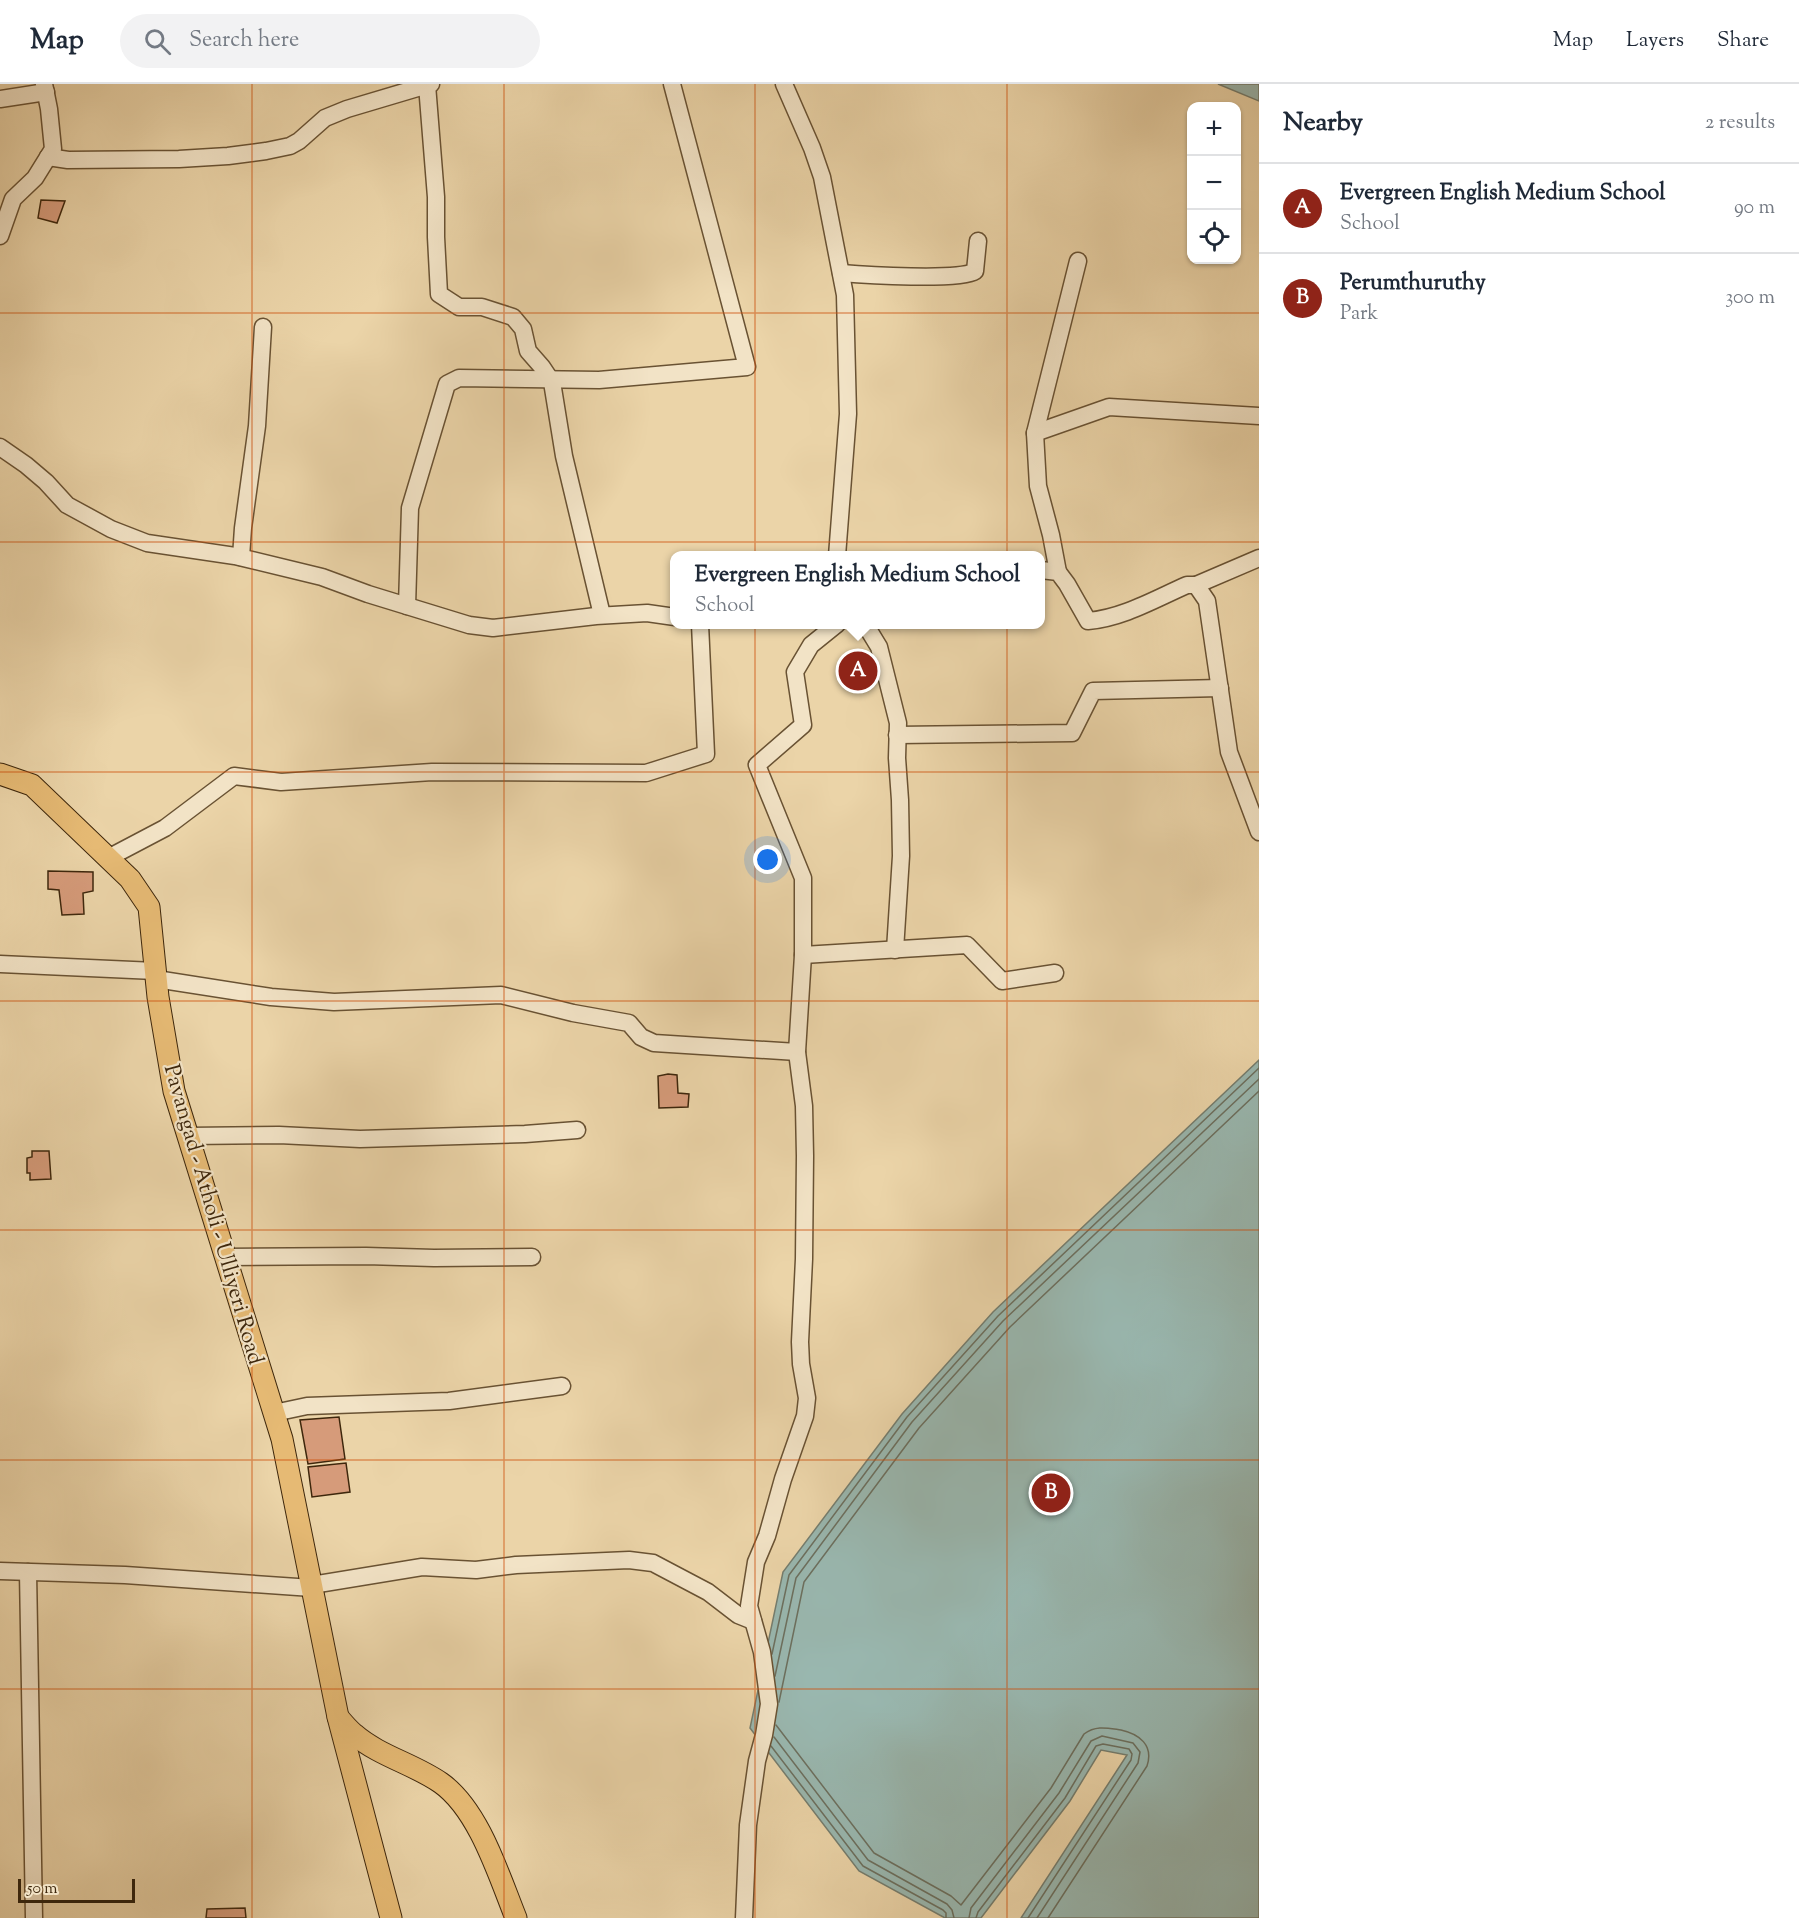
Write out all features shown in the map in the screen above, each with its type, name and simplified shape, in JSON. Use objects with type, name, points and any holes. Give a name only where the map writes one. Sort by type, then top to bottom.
[{"type":"main road","name":"Pavangad - Atholi - Ulliyeri Road","points":[[0,774],[32,785],[130,879],[149,907],[156,975],[174,1091],[282,1439],[338,1717],[391,1918]]},
{"type":"main road","points":[[338,1717],[354,1734],[442,1784],[456,1797],[484,1840],[516,1918]]},
{"type":"street","points":[[407,606],[410,508],[447,384],[459,378],[599,380],[747,367],[672,84]]},
{"type":"street","points":[[784,84],[813,148],[822,177],[845,295],[848,414],[837,551]]},
{"type":"street","points":[[48,157],[68,160],[179,159],[266,151],[290,146],[325,118],[347,109],[429,85],[439,294],[459,307],[482,307],[513,317],[523,329],[528,351],[550,379],[564,456],[602,615]]},
{"type":"street","points":[[0,99],[45,88],[53,149],[35,178],[13,200],[0,236]]},
{"type":"street","points":[[841,273],[946,276],[971,274],[975,271],[978,241]]},
{"type":"street","points":[[1078,261],[1035,433],[1038,486],[1051,535],[1049,571],[1067,584],[1088,621],[1124,613],[1187,585],[1196,585],[1259,558]]},
{"type":"street","points":[[241,557],[257,426],[263,327]]},
{"type":"street","points":[[1035,433],[1109,406],[1259,416]]},
{"type":"street","points":[[0,447],[46,482],[68,505],[111,529],[147,543],[241,557],[322,577],[368,594],[469,625],[493,628],[602,615],[647,613],[670,616]]},
{"type":"street","points":[[1196,585],[1207,601],[1229,752],[1259,832]]},
{"type":"street","points":[[108,858],[165,828],[234,776],[281,782],[432,772],[646,773],[706,754],[700,629]]},
{"type":"street","points":[[744,1918],[748,1825],[757,1761],[769,1704],[762,1652],[749,1606],[756,1562],[767,1536],[783,1479],[805,1416],[807,1398],[800,1342],[805,1202],[804,1106],[797,1053],[803,955],[803,878],[757,765],[803,725],[795,672],[811,645],[831,629]]},
{"type":"street","points":[[868,629],[879,647],[898,723],[901,856],[895,950]]},
{"type":"street","points":[[897,735],[1072,733],[1092,691],[1220,688]]},
{"type":"street","points":[[803,955],[968,945],[1002,981],[1055,973]]},
{"type":"street","points":[[0,964],[156,975],[271,997],[334,1002],[501,995],[573,1013],[628,1023],[640,1037],[654,1043],[797,1053]]},
{"type":"street","points":[[188,1136],[279,1135],[360,1139],[525,1134],[577,1130]]},
{"type":"street","points":[[225,1257],[532,1257]]},
{"type":"street","points":[[274,1413],[308,1406],[449,1401],[562,1386]]},
{"type":"street","points":[[0,1571],[125,1575],[312,1587],[422,1567],[476,1570],[537,1564],[629,1560],[653,1563],[708,1592],[738,1615],[753,1621]]},
{"type":"street","points":[[28,1572],[34,1918]]},
{"type":"water","points":[[1218,84],[1259,84],[1259,101]]},
{"type":"water","points":[[1259,1060],[1259,1918],[1021,1918],[1127,1755],[1101,1750],[1070,1801],[981,1918],[945,1918],[859,1871],[750,1728],[783,1572],[902,1414],[993,1312]]},
{"type":"building","points":[[41,200],[65,201],[57,223],[38,218]]},
{"type":"building","points":[[48,871],[93,872],[93,891],[83,893],[84,914],[62,915],[59,890],[48,889]]},
{"type":"building","points":[[677,1075],[678,1093],[689,1094],[688,1107],[659,1108],[658,1076]]},
{"type":"building","points":[[32,1151],[49,1151],[51,1179],[30,1180],[30,1173],[27,1173],[27,1158],[32,1157]]},
{"type":"building","points":[[339,1417],[345,1459],[308,1464],[300,1420]]},
{"type":"building","points":[[346,1463],[350,1492],[312,1497],[308,1467]]},
{"type":"building","points":[[245,1908],[246,1918],[206,1918],[207,1909]]},
{"type":"place","name":"Evergreen English Medium School","points":[[858,671]]},
{"type":"place","name":"Perumthuruthy","points":[[1051,1493]]}]
